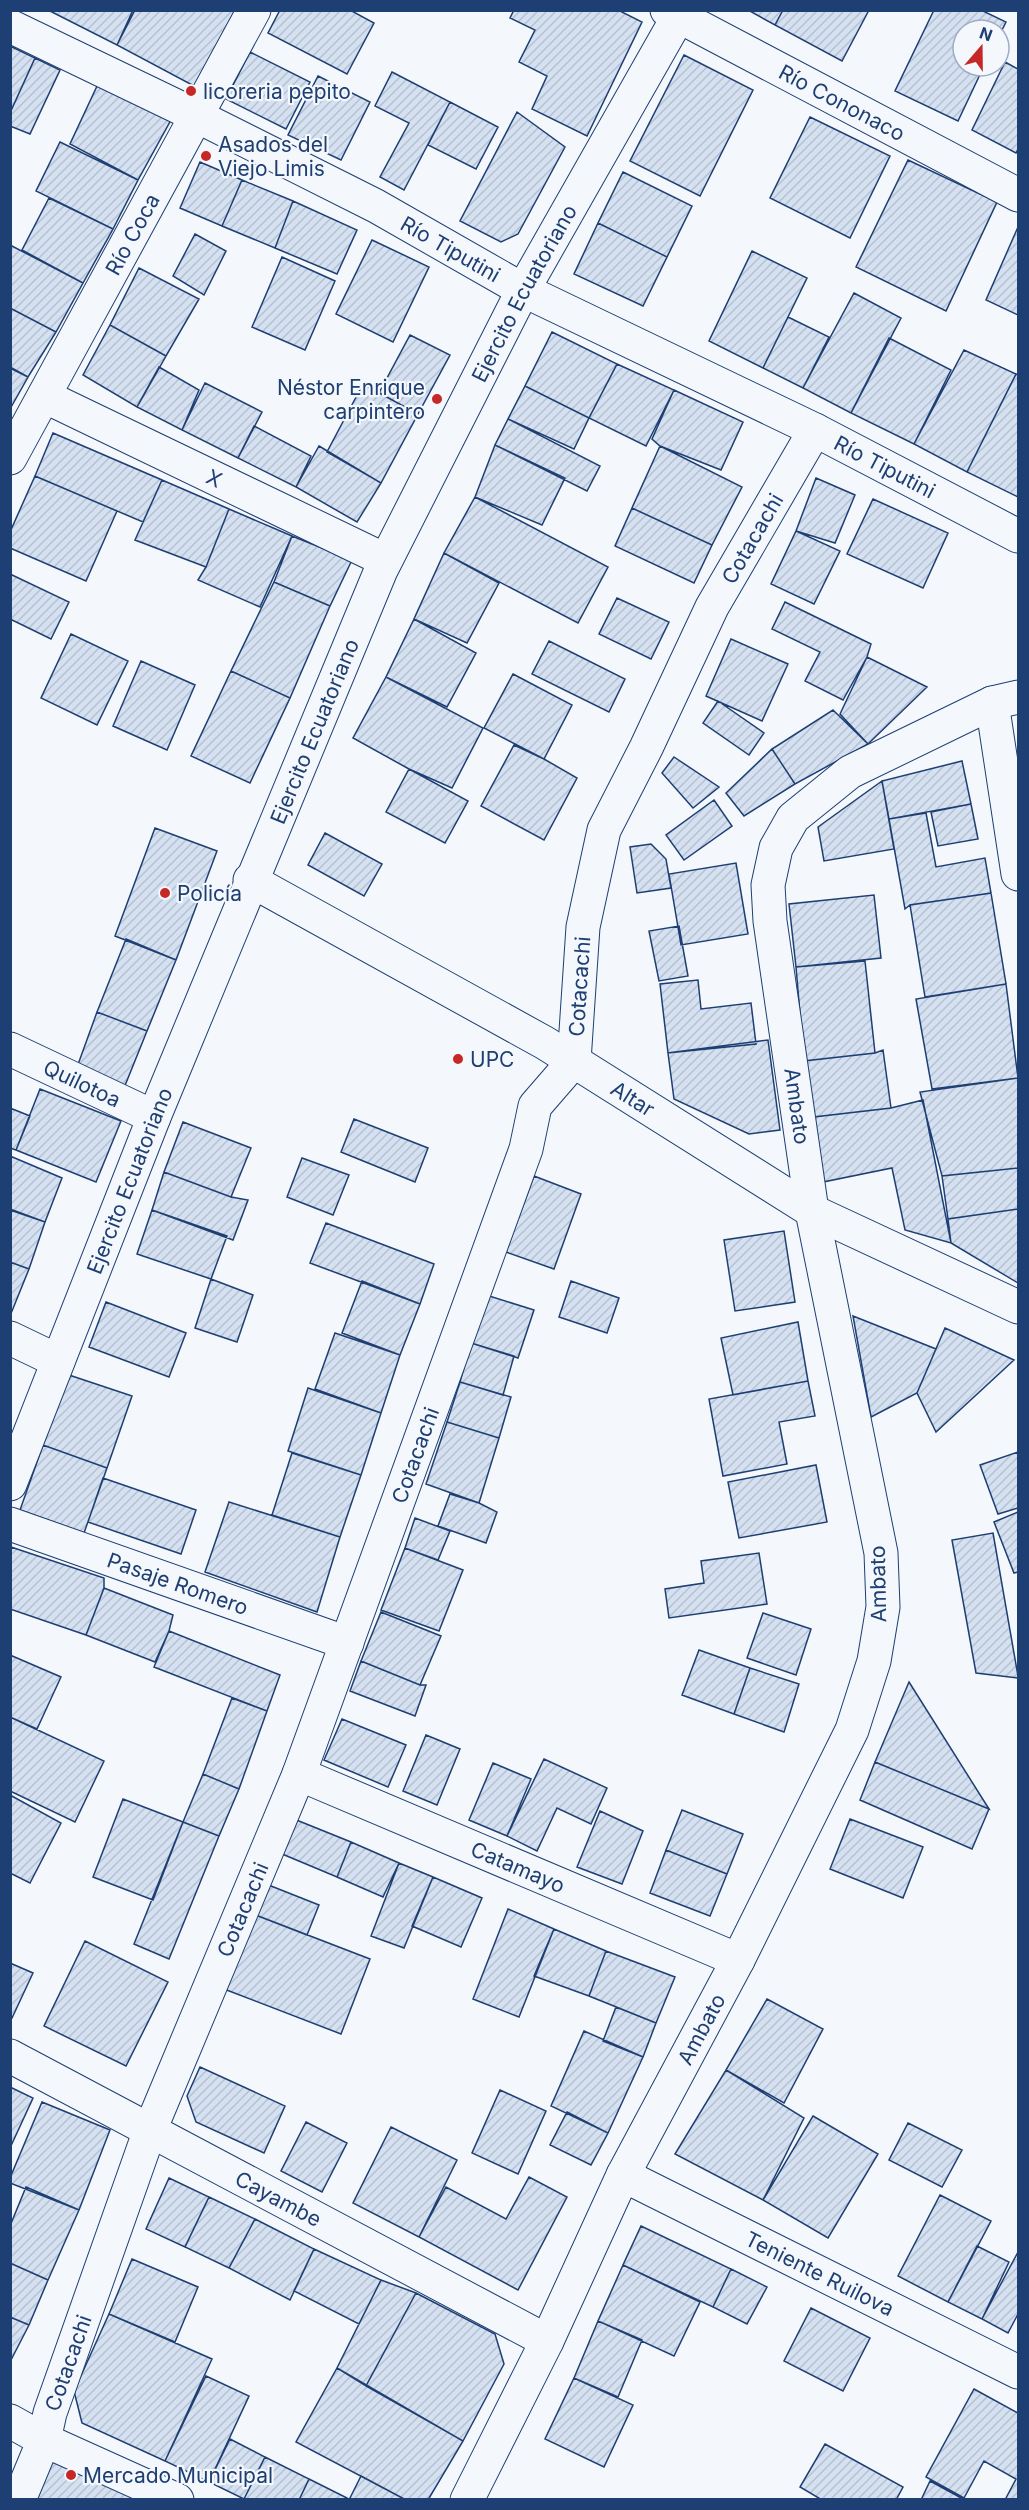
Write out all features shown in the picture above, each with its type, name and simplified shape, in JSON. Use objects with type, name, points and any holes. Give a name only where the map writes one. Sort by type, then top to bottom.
[{"type":"street","name":"Río Coca","points":[[10,458],[254,10]]},
{"type":"street","name":"Río Cononaco","points":[[676,13],[1018,195]]},
{"type":"street","name":"Ejercito Ecuatoriano","points":[[10,1484],[250,880],[386,560],[523,290],[676,13]]},
{"type":"street","name":"Río Tiputini","points":[[10,26],[376,206],[523,290],[815,430],[1018,536]]},
{"type":"street","name":"X","points":[[44,396],[386,560]]},
{"type":"street","name":"Cotacachi","points":[[19,2499],[44,2440],[50,2414],[150,2130],[299,1774],[526,1149],[535,1106],[574,1061],[583,927],[604,830],[646,748],[712,607],[815,430]]},
{"type":"street","points":[[1005,700],[1018,874]]},
{"type":"street","name":"Ambato","points":[[467,2499],[548,2342],[623,2175],[738,1960],[852,1730],[874,1662],[883,1607],[881,1553],[812,1211],[770,921],[768,885],[776,848],[793,818],[850,772],[1005,700]]},
{"type":"street","name":"Altar","points":[[250,880],[574,1061],[812,1211],[1018,1307]]},
{"type":"street","name":"Quilotoa","points":[[10,1049],[154,1117]]},
{"type":"street","points":[[10,1338],[58,1361]]},
{"type":"street","name":"Pasaje Romero","points":[[10,1524],[347,1643]]},
{"type":"street","name":"Catamayo","points":[[299,1774],[738,1960]]},
{"type":"street","name":"Cayambe","points":[[10,2056],[548,2342]]},
{"type":"street","name":"Teniente Ruilova","points":[[623,2175],[1018,2372]]},
{"type":"street","points":[[10,2421],[44,2440],[177,2499]]},
{"type":"building","points":[[48,10],[133,10],[117,45]]},
{"type":"building","points":[[135,10],[235,10],[194,86],[117,45]]},
{"type":"building","points":[[280,10],[350,10],[374,23],[347,74],[268,33]]},
{"type":"building","points":[[514,10],[618,10],[642,22],[587,136],[532,109],[547,76],[519,62],[535,30],[510,18]]},
{"type":"building","points":[[748,10],[783,10],[775,25]]},
{"type":"building","points":[[783,10],[869,10],[842,61],[775,25]]},
{"type":"building","points":[[934,10],[981,10],[998,18],[951,18],[951,78],[978,78],[958,121],[895,91]]},
{"type":"building","points":[[10,46],[35,58],[10,113]]},
{"type":"building","points":[[250,52],[310,82],[286,129],[226,99]]},
{"type":"building","points":[[684,55],[753,90],[700,196],[630,161]]},
{"type":"building","points":[[35,58],[60,70],[30,134],[10,126],[10,113]]},
{"type":"building","points":[[1011,65],[1018,69],[1018,149],[1016,153],[972,130],[997,78],[1011,78]]},
{"type":"building","points":[[392,72],[450,102],[404,190],[380,177],[409,123],[375,106]]},
{"type":"building","points":[[318,76],[370,102],[341,160],[288,135]]},
{"type":"building","points":[[98,84],[172,118],[138,180],[70,144]]},
{"type":"building","points":[[450,102],[498,127],[476,169],[428,145]]},
{"type":"building","points":[[517,112],[565,147],[518,234],[501,242],[460,221]]},
{"type":"building","points":[[810,117],[890,156],[850,238],[770,198]]},
{"type":"building","points":[[60,142],[138,180],[113,229],[36,191]]},
{"type":"building","points":[[908,160],[997,202],[946,311],[856,267]]},
{"type":"building","points":[[200,162],[242,180],[222,226],[180,208]]},
{"type":"building","points":[[623,172],[692,206],[667,257],[598,223]]},
{"type":"building","points":[[242,180],[293,201],[275,248],[222,226]]},
{"type":"building","points":[[49,198],[113,229],[83,283],[22,250]]},
{"type":"building","points":[[293,201],[357,230],[337,274],[275,248]]},
{"type":"building","points":[[598,223],[667,257],[643,306],[574,274]]},
{"type":"building","points":[[1018,227],[1018,315],[986,300]]},
{"type":"building","points":[[195,234],[226,251],[204,295],[173,276]]},
{"type":"building","points":[[372,240],[429,267],[393,342],[336,314]]},
{"type":"building","points":[[10,245],[83,283],[56,332],[10,308]]},
{"type":"building","points":[[752,251],[807,278],[763,368],[709,341]]},
{"type":"building","points":[[282,257],[335,281],[305,350],[252,327]]},
{"type":"building","points":[[139,268],[199,299],[166,356],[110,325]]},
{"type":"building","points":[[854,293],[901,318],[851,413],[803,388]]},
{"type":"building","points":[[10,308],[56,332],[28,377],[10,367]]},
{"type":"building","points":[[788,317],[829,337],[803,388],[763,368]]},
{"type":"building","points":[[110,325],[166,356],[137,407],[83,375]]},
{"type":"building","points":[[552,332],[617,364],[589,418],[525,386]]},
{"type":"building","points":[[410,335],[450,355],[418,414],[379,393]]},
{"type":"building","points":[[889,338],[951,370],[914,444],[851,413]]},
{"type":"building","points":[[964,350],[1016,374],[967,472],[914,444]]},
{"type":"building","points":[[617,364],[674,390],[646,446],[589,418]]},
{"type":"building","points":[[159,367],[199,390],[182,430],[137,407]]},
{"type":"building","points":[[10,368],[28,377],[10,409]]},
{"type":"building","points":[[1016,374],[1018,375],[1018,497],[967,472]]},
{"type":"building","points":[[205,383],[262,412],[238,458],[182,430]]},
{"type":"building","points":[[363,384],[418,414],[381,483],[327,452]]},
{"type":"building","points":[[525,386],[589,418],[574,449],[508,419]]},
{"type":"building","points":[[674,390],[743,422],[721,470],[660,446],[652,439]]},
{"type":"building","points":[[508,419],[600,466],[587,491],[495,445]]},
{"type":"building","points":[[254,426],[311,456],[296,487],[238,458]]},
{"type":"building","points":[[53,433],[162,480],[143,522],[35,476]]},
{"type":"building","points":[[495,445],[565,478],[542,525],[475,497]]},
{"type":"building","points":[[319,446],[381,483],[357,522],[296,487]]},
{"type":"building","points":[[660,446],[742,487],[712,545],[632,508]]},
{"type":"building","points":[[35,476],[117,511],[86,581],[10,548],[10,532]]},
{"type":"building","points":[[816,478],[855,495],[835,543],[796,531]]},
{"type":"building","points":[[162,480],[229,509],[206,567],[135,540]]},
{"type":"building","points":[[475,497],[608,567],[578,623],[444,553]]},
{"type":"building","points":[[873,499],[948,533],[923,588],[847,554]]},
{"type":"building","points":[[632,508],[712,545],[694,583],[615,546]]},
{"type":"building","points":[[229,509],[292,536],[260,607],[198,580],[206,567]]},
{"type":"building","points":[[796,531],[840,551],[814,604],[771,584]]},
{"type":"building","points":[[292,536],[352,560],[330,606],[274,582]]},
{"type":"building","points":[[444,553],[499,583],[467,643],[414,619]]},
{"type":"building","points":[[10,574],[69,602],[51,639],[10,619]]},
{"type":"building","points":[[274,582],[330,606],[290,698],[231,671]]},
{"type":"building","points":[[617,598],[669,622],[651,659],[599,634]]},
{"type":"building","points":[[785,602],[871,644],[867,657],[843,700],[805,681],[820,652],[772,629]]},
{"type":"building","points":[[414,619],[476,653],[447,707],[386,677]]},
{"type":"building","points":[[71,634],[128,661],[97,725],[41,698]]},
{"type":"building","points":[[731,639],[788,664],[762,721],[706,696]]},
{"type":"building","points":[[549,641],[625,679],[609,712],[532,674]]},
{"type":"building","points":[[867,657],[927,687],[868,744],[840,714]]},
{"type":"building","points":[[141,661],[195,685],[167,750],[113,726]]},
{"type":"building","points":[[231,671],[290,698],[250,783],[191,756]]},
{"type":"building","points":[[513,674],[572,705],[544,759],[484,728]]},
{"type":"building","points":[[386,677],[483,728],[452,788],[409,769],[353,738]]},
{"type":"building","points":[[718,701],[764,733],[749,755],[703,723]]},
{"type":"building","points":[[833,710],[868,744],[795,784],[772,749]]},
{"type":"building","points":[[514,745],[577,778],[544,840],[481,806]]},
{"type":"building","points":[[772,749],[795,784],[744,816],[726,793]]},
{"type":"building","points":[[674,757],[719,787],[693,808],[662,773]]},
{"type":"building","points":[[962,761],[971,804],[889,819],[882,781]]},
{"type":"building","points":[[409,769],[468,801],[445,843],[386,812]]},
{"type":"building","points":[[882,781],[894,849],[824,861],[818,827]]},
{"type":"building","points":[[714,800],[732,826],[684,860],[666,835]]},
{"type":"building","points":[[971,804],[978,839],[938,846],[931,812]]},
{"type":"building","points":[[926,813],[936,867],[985,858],[991,893],[910,905],[905,909],[889,819]]},
{"type":"building","name":"Policía","points":[[155,828],[217,851],[176,960],[115,936]]},
{"type":"building","points":[[325,833],[382,864],[364,896],[308,865]]},
{"type":"building","points":[[651,844],[666,859],[671,888],[637,893],[630,847]]},
{"type":"building","points":[[736,863],[748,934],[681,945],[669,874]]},
{"type":"building","points":[[991,893],[1006,984],[925,997],[910,905]]},
{"type":"building","points":[[874,895],[881,958],[796,967],[789,904]]},
{"type":"building","points":[[679,926],[688,976],[659,981],[649,931]]},
{"type":"building","points":[[126,939],[176,960],[147,1031],[97,1012]]},
{"type":"building","points":[[865,961],[875,1053],[804,1061],[796,967]]},
{"type":"building","points":[[698,980],[701,1009],[751,1003],[756,1044],[668,1053],[660,984]]},
{"type":"building","points":[[1006,984],[1018,1078],[932,1089],[916,999]]},
{"type":"building","points":[[97,1012],[147,1031],[124,1088],[76,1070]]},
{"type":"building","points":[[768,1040],[780,1130],[749,1134],[674,1099],[668,1053]]},
{"type":"building","points":[[883,1050],[891,1108],[814,1117],[804,1061],[875,1053]]},
{"type":"building","points":[[1018,1078],[1018,1168],[942,1176],[920,1092]]},
{"type":"building","points":[[40,1089],[121,1121],[96,1182],[16,1150]]},
{"type":"building","points":[[923,1100],[951,1243],[905,1230],[892,1168],[823,1182],[814,1117],[891,1108]]},
{"type":"building","points":[[10,1108],[30,1116],[16,1150],[10,1148]]},
{"type":"building","points":[[354,1119],[428,1148],[415,1182],[341,1152]]},
{"type":"building","points":[[183,1122],[251,1148],[231,1197],[164,1172]]},
{"type":"building","points":[[10,1156],[62,1178],[45,1222],[10,1209]]},
{"type":"building","points":[[302,1158],[349,1175],[333,1215],[287,1197]]},
{"type":"building","points":[[1018,1168],[1018,1209],[948,1219],[942,1176]]},
{"type":"building","points":[[164,1172],[231,1197],[248,1200],[233,1240],[152,1210]]},
{"type":"building","points":[[534,1176],[581,1194],[554,1269],[506,1252]]},
{"type":"building","points":[[1018,1209],[1018,1283],[951,1243],[948,1219]]},
{"type":"building","points":[[10,1210],[45,1222],[29,1269],[10,1262]]},
{"type":"building","points":[[152,1210],[227,1236],[211,1279],[137,1254]]},
{"type":"building","points":[[326,1223],[434,1264],[420,1304],[310,1263]]},
{"type":"building","points":[[784,1231],[795,1302],[735,1311],[724,1240]]},
{"type":"building","points":[[10,1262],[29,1269],[10,1316]]},
{"type":"building","points":[[211,1279],[253,1295],[237,1342],[195,1328]]},
{"type":"building","points":[[362,1281],[420,1304],[400,1355],[342,1333]]},
{"type":"building","points":[[571,1281],[619,1298],[607,1333],[559,1317]]},
{"type":"building","points":[[486,1295],[534,1310],[518,1358],[471,1343]]},
{"type":"building","points":[[106,1302],[186,1333],[169,1377],[89,1347]]},
{"type":"building","points":[[853,1316],[936,1349],[917,1393],[871,1417]]},
{"type":"building","points":[[798,1322],[808,1381],[733,1395],[721,1338]]},
{"type":"building","points":[[945,1328],[1014,1360],[936,1432],[917,1393]]},
{"type":"building","points":[[335,1333],[400,1355],[381,1413],[315,1389]]},
{"type":"building","points":[[471,1343],[514,1356],[503,1395],[460,1382]]},
{"type":"building","points":[[69,1375],[132,1396],[107,1468],[43,1445]]},
{"type":"building","points":[[808,1381],[815,1416],[779,1422],[787,1464],[723,1476],[709,1399]]},
{"type":"building","points":[[460,1382],[511,1397],[499,1438],[447,1422]]},
{"type":"building","points":[[308,1388],[381,1413],[361,1475],[288,1451]]},
{"type":"building","points":[[447,1422],[499,1438],[479,1503],[426,1484]]},
{"type":"building","points":[[43,1445],[107,1468],[84,1533],[20,1510]]},
{"type":"building","points":[[1018,1452],[1018,1508],[998,1514],[980,1465]]},
{"type":"building","points":[[292,1453],[361,1475],[340,1537],[272,1515]]},
{"type":"building","points":[[816,1465],[827,1522],[739,1538],[728,1482]]},
{"type":"building","points":[[103,1478],[196,1510],[181,1554],[88,1522]]},
{"type":"building","points":[[450,1494],[479,1503],[497,1512],[486,1543],[438,1526]]},
{"type":"building","points":[[229,1502],[340,1537],[317,1612],[205,1572]]},
{"type":"building","points":[[1018,1512],[1018,1572],[1014,1573],[994,1522]]},
{"type":"building","points":[[415,1518],[450,1531],[438,1560],[405,1548]]},
{"type":"building","points":[[993,1533],[1018,1678],[976,1673],[952,1540]]},
{"type":"building","points":[[11,1547],[104,1578],[104,1588],[86,1635],[10,1609]]},
{"type":"building","points":[[405,1548],[463,1570],[439,1631],[381,1610]]},
{"type":"building","points":[[759,1553],[767,1604],[669,1618],[665,1589],[704,1583],[701,1561]]},
{"type":"building","points":[[104,1588],[173,1615],[169,1631],[155,1662],[86,1635]]},
{"type":"building","points":[[381,1612],[441,1636],[420,1685],[361,1661]]},
{"type":"building","points":[[763,1613],[811,1629],[796,1675],[747,1658]]},
{"type":"building","points":[[169,1631],[280,1675],[267,1711],[154,1667]]},
{"type":"building","points":[[699,1650],[750,1668],[734,1714],[682,1695]]},
{"type":"building","points":[[10,1655],[61,1677],[37,1729],[10,1717]]},
{"type":"building","points":[[361,1661],[420,1685],[426,1685],[415,1716],[350,1691]]},
{"type":"building","points":[[750,1668],[799,1684],[784,1732],[734,1714]]},
{"type":"building","points":[[909,1682],[989,1809],[875,1762]]},
{"type":"building","points":[[232,1698],[267,1711],[239,1789],[203,1774]]},
{"type":"building","points":[[10,1717],[104,1761],[75,1822],[10,1791]]},
{"type":"building","points":[[342,1719],[406,1745],[388,1787],[324,1760]]},
{"type":"building","points":[[426,1735],[460,1749],[437,1805],[403,1791]]},
{"type":"building","points":[[544,1759],[607,1788],[591,1824],[557,1808],[537,1851],[507,1836]]},
{"type":"building","points":[[875,1762],[989,1809],[972,1849],[860,1800]]},
{"type":"building","points":[[493,1763],[531,1779],[507,1836],[469,1820]]},
{"type":"building","points":[[203,1774],[239,1789],[219,1836],[183,1822]]},
{"type":"building","points":[[10,1795],[61,1823],[30,1883],[10,1873]]},
{"type":"building","points":[[123,1799],[183,1822],[153,1900],[93,1877]]},
{"type":"building","points":[[682,1810],[743,1834],[727,1874],[666,1850]]},
{"type":"building","points":[[600,1811],[643,1831],[622,1884],[577,1867]]},
{"type":"building","points":[[289,1817],[351,1842],[337,1877],[275,1851]]},
{"type":"building","points":[[850,1819],[923,1847],[903,1898],[830,1869]]},
{"type":"building","points":[[183,1822],[219,1836],[169,1959],[134,1944]]},
{"type":"building","points":[[351,1842],[399,1863],[383,1897],[337,1877]]},
{"type":"building","points":[[666,1850],[727,1874],[710,1916],[650,1893]]},
{"type":"building","points":[[399,1863],[433,1877],[404,1948],[371,1936]]},
{"type":"building","points":[[433,1877],[482,1898],[461,1947],[412,1926]]},
{"type":"building","points":[[266,1884],[319,1905],[307,1935],[253,1914]]},
{"type":"building","points":[[508,1909],[554,1929],[519,2017],[473,1999]]},
{"type":"building","points":[[253,1914],[370,1959],[341,2034],[224,1989]]},
{"type":"building","points":[[554,1929],[606,1951],[589,1996],[534,1976]]},
{"type":"building","points":[[85,1941],[168,1982],[126,2066],[44,2026]]},
{"type":"building","points":[[606,1951],[675,1977],[656,2023],[589,1996]]},
{"type":"building","points":[[10,1963],[33,1973],[12,2018],[10,2017]]},
{"type":"building","points":[[767,1999],[823,2029],[784,2103],[726,2070]]},
{"type":"building","points":[[616,2007],[656,2023],[643,2057],[603,2041]]},
{"type":"building","points":[[584,2031],[643,2057],[608,2133],[551,2106]]},
{"type":"building","points":[[200,2067],[285,2106],[264,2153],[196,2122],[187,2096]]},
{"type":"building","points":[[726,2070],[804,2118],[763,2200],[675,2154]]},
{"type":"building","points":[[10,2087],[33,2098],[10,2148]]},
{"type":"building","points":[[500,2090],[546,2111],[518,2174],[472,2153]]},
{"type":"building","points":[[42,2102],[110,2130],[79,2210],[10,2183],[10,2178]]},
{"type":"building","points":[[567,2112],[608,2133],[591,2165],[550,2145]]},
{"type":"building","points":[[813,2116],[878,2154],[828,2238],[763,2200]]},
{"type":"building","points":[[306,2122],[347,2143],[322,2192],[281,2171]]},
{"type":"building","points":[[908,2123],[962,2150],[942,2187],[889,2160]]},
{"type":"building","points":[[391,2127],[457,2160],[419,2237],[353,2203]]},
{"type":"building","points":[[529,2177],[567,2197],[518,2290],[419,2237],[446,2187],[506,2219]]},
{"type":"building","points":[[169,2178],[209,2197],[185,2247],[146,2229]]},
{"type":"building","points":[[26,2187],[79,2210],[48,2280],[10,2263],[10,2226]]},
{"type":"building","points":[[940,2195],[991,2221],[948,2302],[898,2276]]},
{"type":"building","points":[[209,2197],[255,2219],[229,2268],[185,2247]]},
{"type":"building","points":[[255,2219],[314,2249],[290,2300],[229,2268]]},
{"type":"building","points":[[641,2226],[731,2269],[713,2307],[623,2265]]},
{"type":"building","points":[[977,2246],[1009,2262],[982,2319],[948,2302]]},
{"type":"building","points":[[314,2249],[381,2280],[359,2324],[294,2291]]},
{"type":"building","points":[[1018,2252],[1018,2314],[1008,2333],[982,2319]]},
{"type":"building","points":[[132,2259],[198,2287],[175,2342],[109,2314]]},
{"type":"building","points":[[10,2263],[48,2280],[29,2325],[10,2317]]},
{"type":"building","points":[[623,2265],[700,2302],[674,2356],[598,2321]]},
{"type":"building","points":[[731,2269],[767,2287],[747,2324],[713,2307]]},
{"type":"building","points":[[381,2280],[416,2293],[366,2386],[337,2368]]},
{"type":"building","points":[[416,2293],[495,2334],[504,2364],[463,2441],[366,2386]]},
{"type":"building","points":[[811,2308],[870,2338],[843,2391],[784,2361]]},
{"type":"building","points":[[109,2314],[212,2359],[165,2461],[82,2423],[74,2391]]},
{"type":"building","points":[[10,2317],[29,2325],[10,2362]]},
{"type":"building","points":[[598,2321],[642,2340],[618,2397],[574,2378]]},
{"type":"building","points":[[337,2368],[463,2441],[428,2500],[406,2500],[296,2442]]},
{"type":"building","points":[[206,2376],[249,2396],[209,2482],[165,2461]]},
{"type":"building","points":[[574,2378],[633,2405],[604,2467],[545,2439]]},
{"type":"building","points":[[974,2389],[1018,2413],[1018,2500],[1005,2500],[1016,2479],[984,2461],[964,2498],[926,2477]]},
{"type":"building","points":[[230,2439],[265,2457],[244,2499],[209,2482]]},
{"type":"building","points":[[825,2444],[903,2487],[896,2500],[822,2500],[800,2487]]},
{"type":"building","name":"Mercado Municipal","points":[[48,2451],[157,2500],[30,2500]]},
{"type":"building","points":[[265,2457],[309,2479],[299,2500],[244,2499]]},
{"type":"building","points":[[361,2476],[406,2500],[349,2500]]},
{"type":"building","points":[[309,2479],[347,2498],[347,2500],[299,2500]]},
{"type":"building","points":[[930,2481],[965,2500],[921,2500]]},
{"type":"place","name":"licoreria pepito","points":[[191,91]]},
{"type":"place","name":"Asados del Viejo Limis","points":[[206,156]]},
{"type":"place","name":"Néstor Enrique carpintero","points":[[437,399]]},
{"type":"place","name":"Policía","points":[[165,893]]},
{"type":"place","name":"UPC","points":[[458,1059]]},
{"type":"place","name":"Mercado Municipal","points":[[71,2475]]}]
